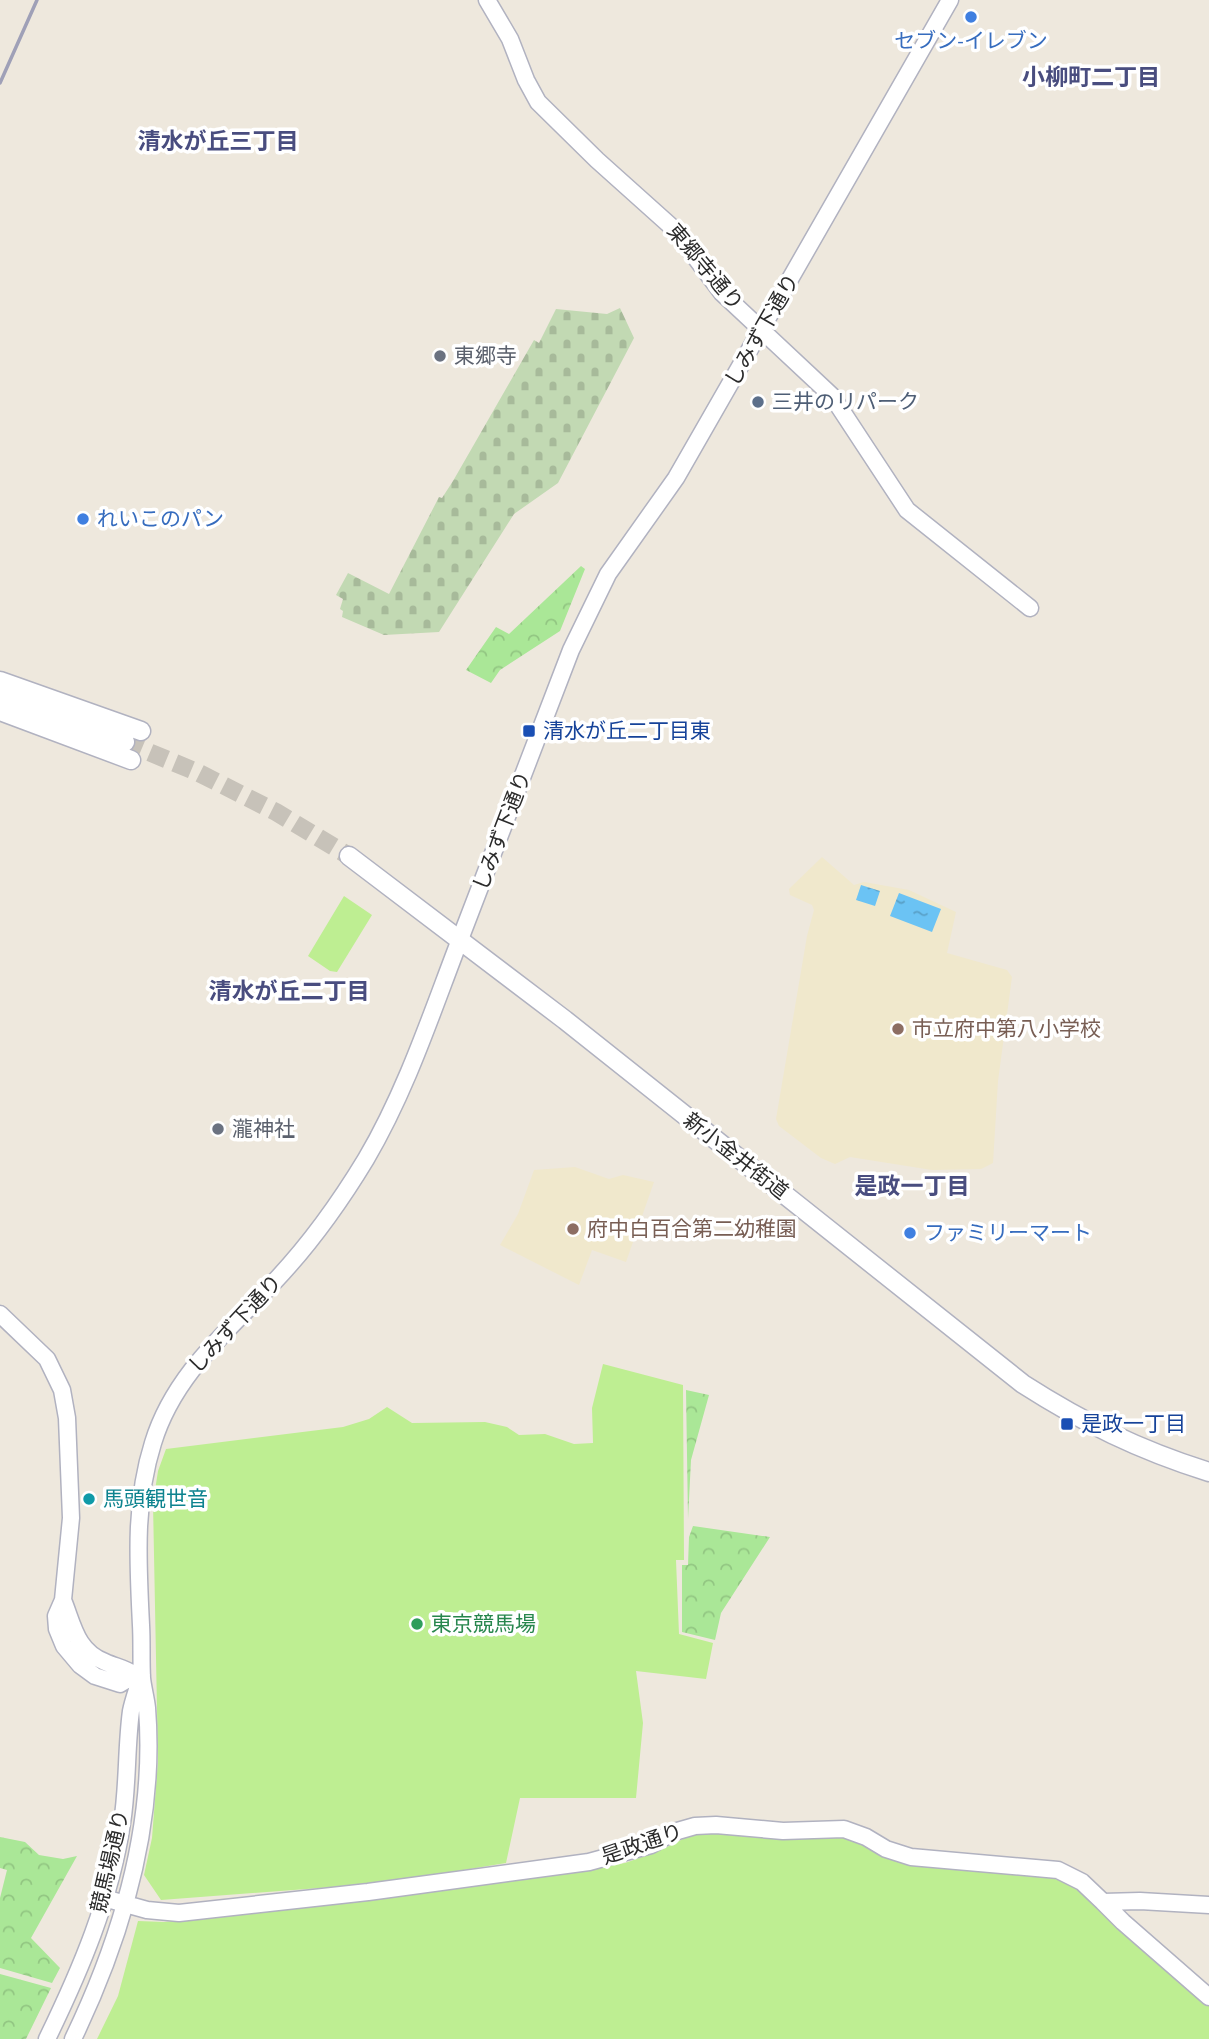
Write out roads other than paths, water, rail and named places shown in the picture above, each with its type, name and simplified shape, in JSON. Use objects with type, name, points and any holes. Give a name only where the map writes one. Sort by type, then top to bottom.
[{"type":"main road","points":[[0,681],[141,731]]},
{"type":"main road","points":[[0,696],[125,742]]},
{"type":"main road","points":[[0,711],[131,760]]},
{"type":"main road","name":"新小金井街道","points":[[349,856],[460,939],[1023,1384],[1101,1431],[1164,1458],[1209,1472]]},
{"type":"street","name":"東郷寺通り","points":[[487,0],[510,39],[538,102],[597,160],[674,229],[722,293],[832,396],[907,510],[1030,608]]},
{"type":"street","name":"しみず下通り","points":[[138,1675],[140,1505],[144,1476],[162,1419],[192,1368],[212,1344],[276,1280],[312,1239],[364,1162],[387,1121],[409,1072],[571,650],[596,594],[676,478],[950,0]]},
{"type":"street","points":[[0,1314],[47,1359],[62,1390],[67,1418],[71,1518],[63,1600],[56,1616],[57,1629],[64,1646],[79,1665],[95,1676],[120,1684],[138,1675]]},
{"type":"street","name":"競馬場通り","points":[[73,2039],[125,1904],[143,1824],[147,1708],[138,1675]]},
{"type":"street","name":"競馬場通り","points":[[47,2039],[69,1993],[104,1898],[119,1841],[128,1768],[131,1710],[138,1675]]},
{"type":"street","points":[[119,1841],[126,1847],[131,1840],[138,1785],[147,1757]]},
{"type":"street","name":"是政通り","points":[[104,1898],[146,1910],[179,1913],[383,1890],[589,1862],[651,1846],[674,1832],[695,1826],[716,1825],[783,1831],[844,1829],[866,1837],[886,1849],[911,1857],[1058,1870],[1082,1882],[1209,1997]]},
{"type":"street","points":[[1103,1902],[1140,1900],[1209,1905]]},
{"type":"water","points":[[861,885],[880,891],[875,906],[856,900]]},
{"type":"water","points":[[899,893],[941,909],[932,932],[890,916]]},
{"type":"tunnel","points":[[125,742],[199,773],[276,812],[349,856]]},
{"type":"railway","points":[[0,83],[37,0]]},
{"type":"place","name":"セブン-イレブン","points":[[971,17]]},
{"type":"place","name":"東郷寺","points":[[440,356]]},
{"type":"place","name":"三井のリパーク","points":[[758,402]]},
{"type":"place","name":"れいこのパン","points":[[83,519]]},
{"type":"place","name":"清水が丘二丁目東","points":[[529,731]]},
{"type":"place","name":"市立府中第八小学校","points":[[898,1029]]},
{"type":"place","name":"瀧神社","points":[[218,1129]]},
{"type":"place","name":"府中白百合第二幼稚園","points":[[573,1229]]},
{"type":"place","name":"ファミリーマート","points":[[910,1233]]},
{"type":"place","name":"是政一丁目","points":[[1067,1424]]},
{"type":"place","name":"馬頭観世音","points":[[89,1499]]},
{"type":"place","name":"東京競馬場","points":[[417,1624]]},
{"type":"district","name":"小柳町二丁目","points":[[1091,77]]},
{"type":"district","name":"清水が丘三丁目","points":[[218,141]]},
{"type":"district","name":"清水が丘二丁目","points":[[289,991]]},
{"type":"district","name":"是政一丁目","points":[[912,1186]]}]
